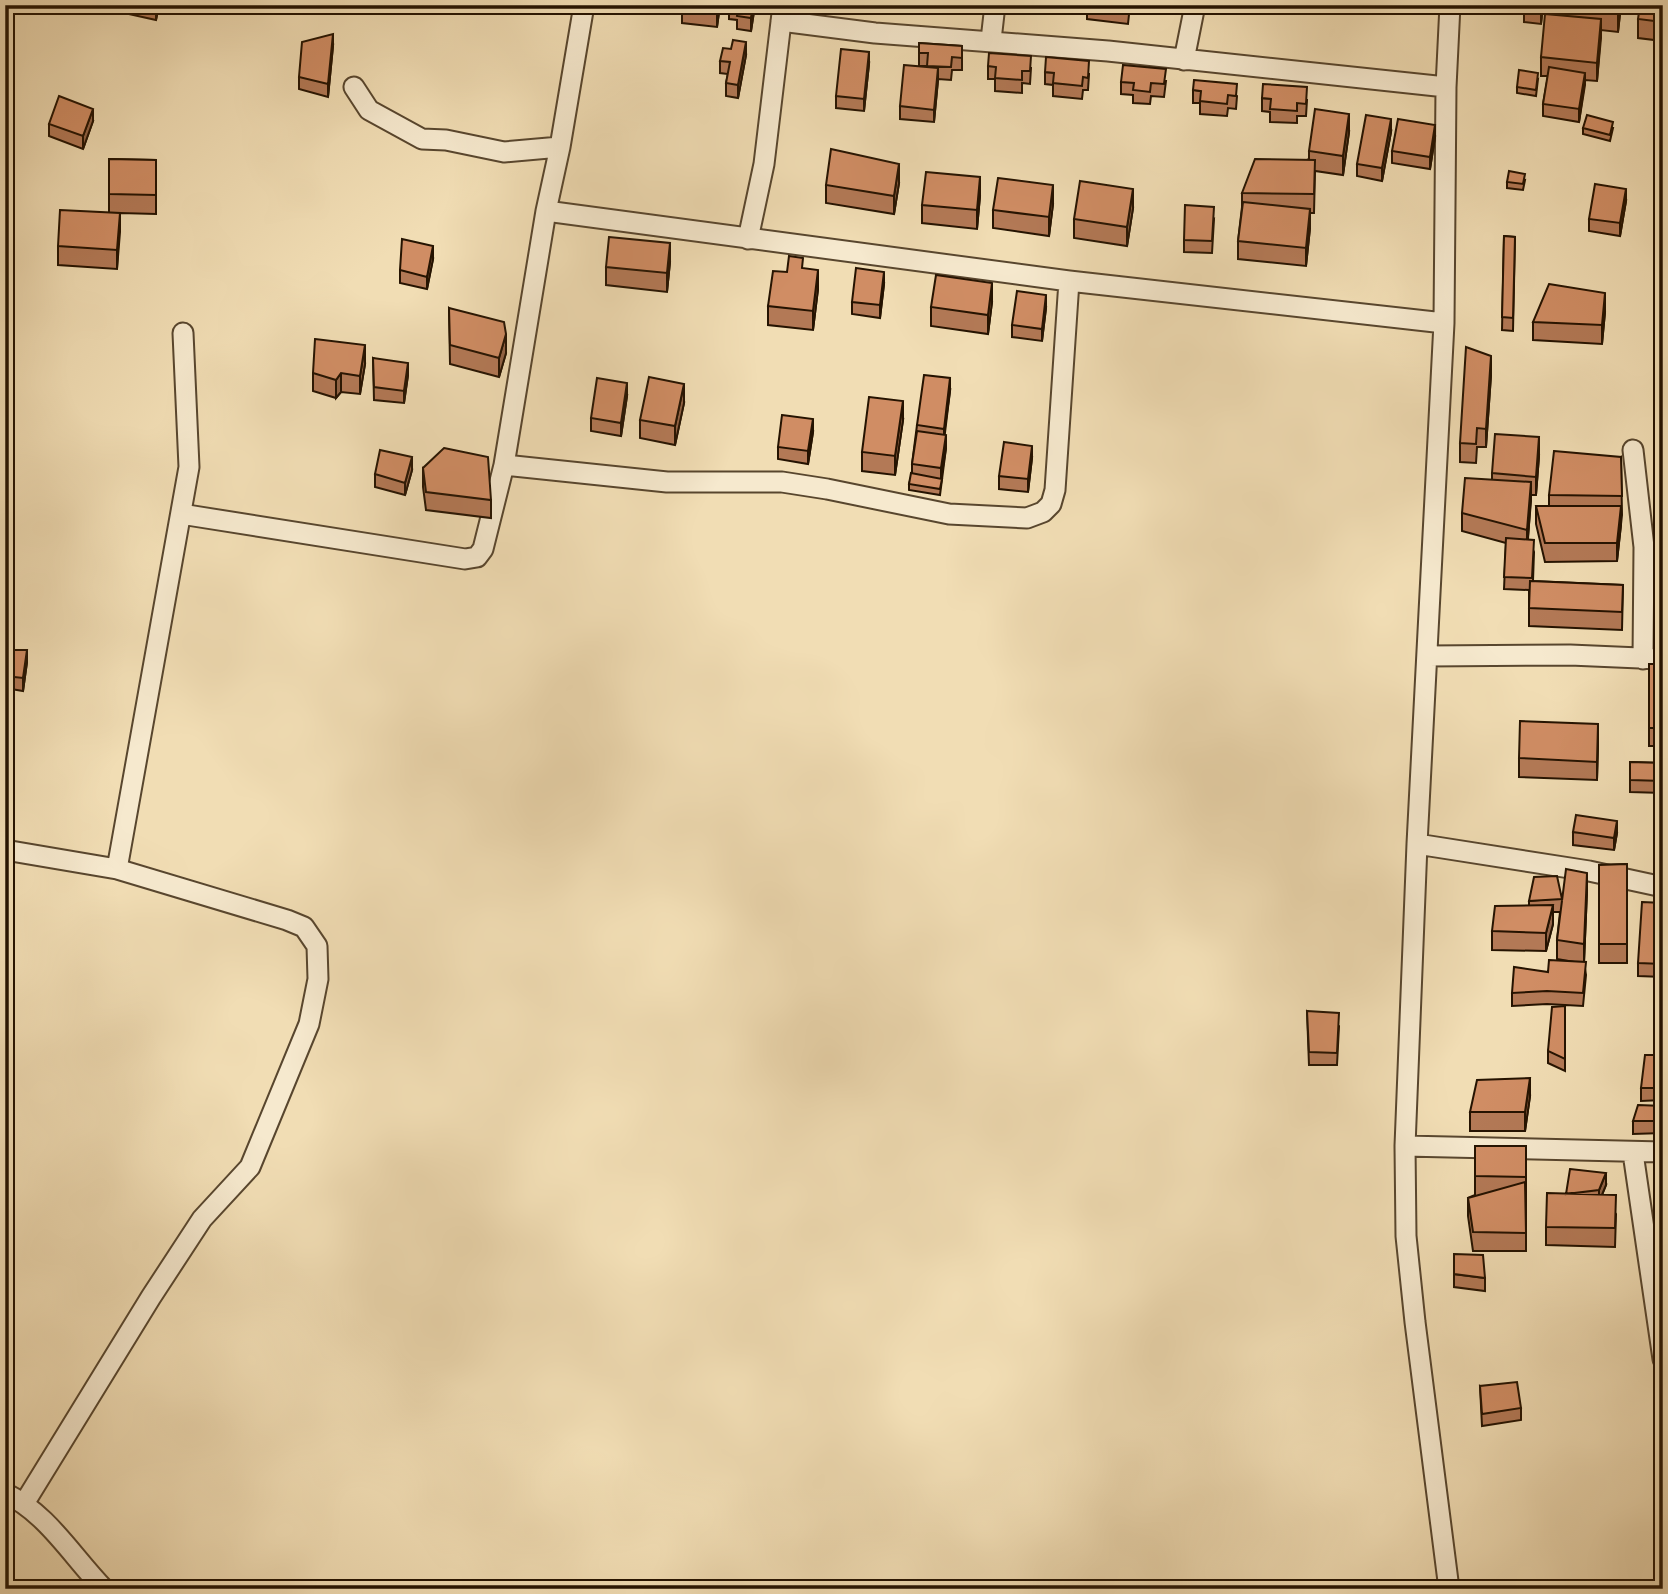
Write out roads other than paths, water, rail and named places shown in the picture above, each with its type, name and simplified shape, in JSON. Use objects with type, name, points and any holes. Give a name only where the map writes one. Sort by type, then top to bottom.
[{"type":"street","points":[[181,514],[465,559],[477,557],[483,550],[504,465],[546,211],[560,148],[584,5]]},
{"type":"street","points":[[991,40],[995,5]]},
{"type":"street","points":[[1184,60],[1195,5]]},
{"type":"street","points":[[1449,1589],[1406,1236],[1405,1146],[1417,844],[1444,323],[1446,87],[1451,5]]},
{"type":"street","points":[[748,239],[764,164],[782,13],[875,33],[991,40],[1446,87]]},
{"type":"street","points":[[354,86],[369,110],[422,139],[446,140],[504,152],[560,148]]},
{"type":"street","points":[[546,211],[1069,281],[1444,323]]},
{"type":"street","points":[[504,465],[667,482],[782,482],[949,514],[1027,518],[1043,512],[1051,504],[1055,490],[1069,281]]},
{"type":"street","points":[[117,869],[189,467],[183,333]]},
{"type":"street","points":[[1427,656],[1570,655],[1653,659],[1633,450]]},
{"type":"street","points":[[1417,844],[1589,871],[1663,887]]},
{"type":"street","points":[[5,850],[117,869],[224,900],[304,927],[317,946],[318,979],[309,1024],[250,1167],[202,1219],[25,1502]]},
{"type":"street","points":[[1405,1146],[1663,1152]]},
{"type":"street","points":[[1633,1153],[1663,1359]]},
{"type":"street","points":[[5,1493],[25,1502],[59,1535],[104,1589]]}]
